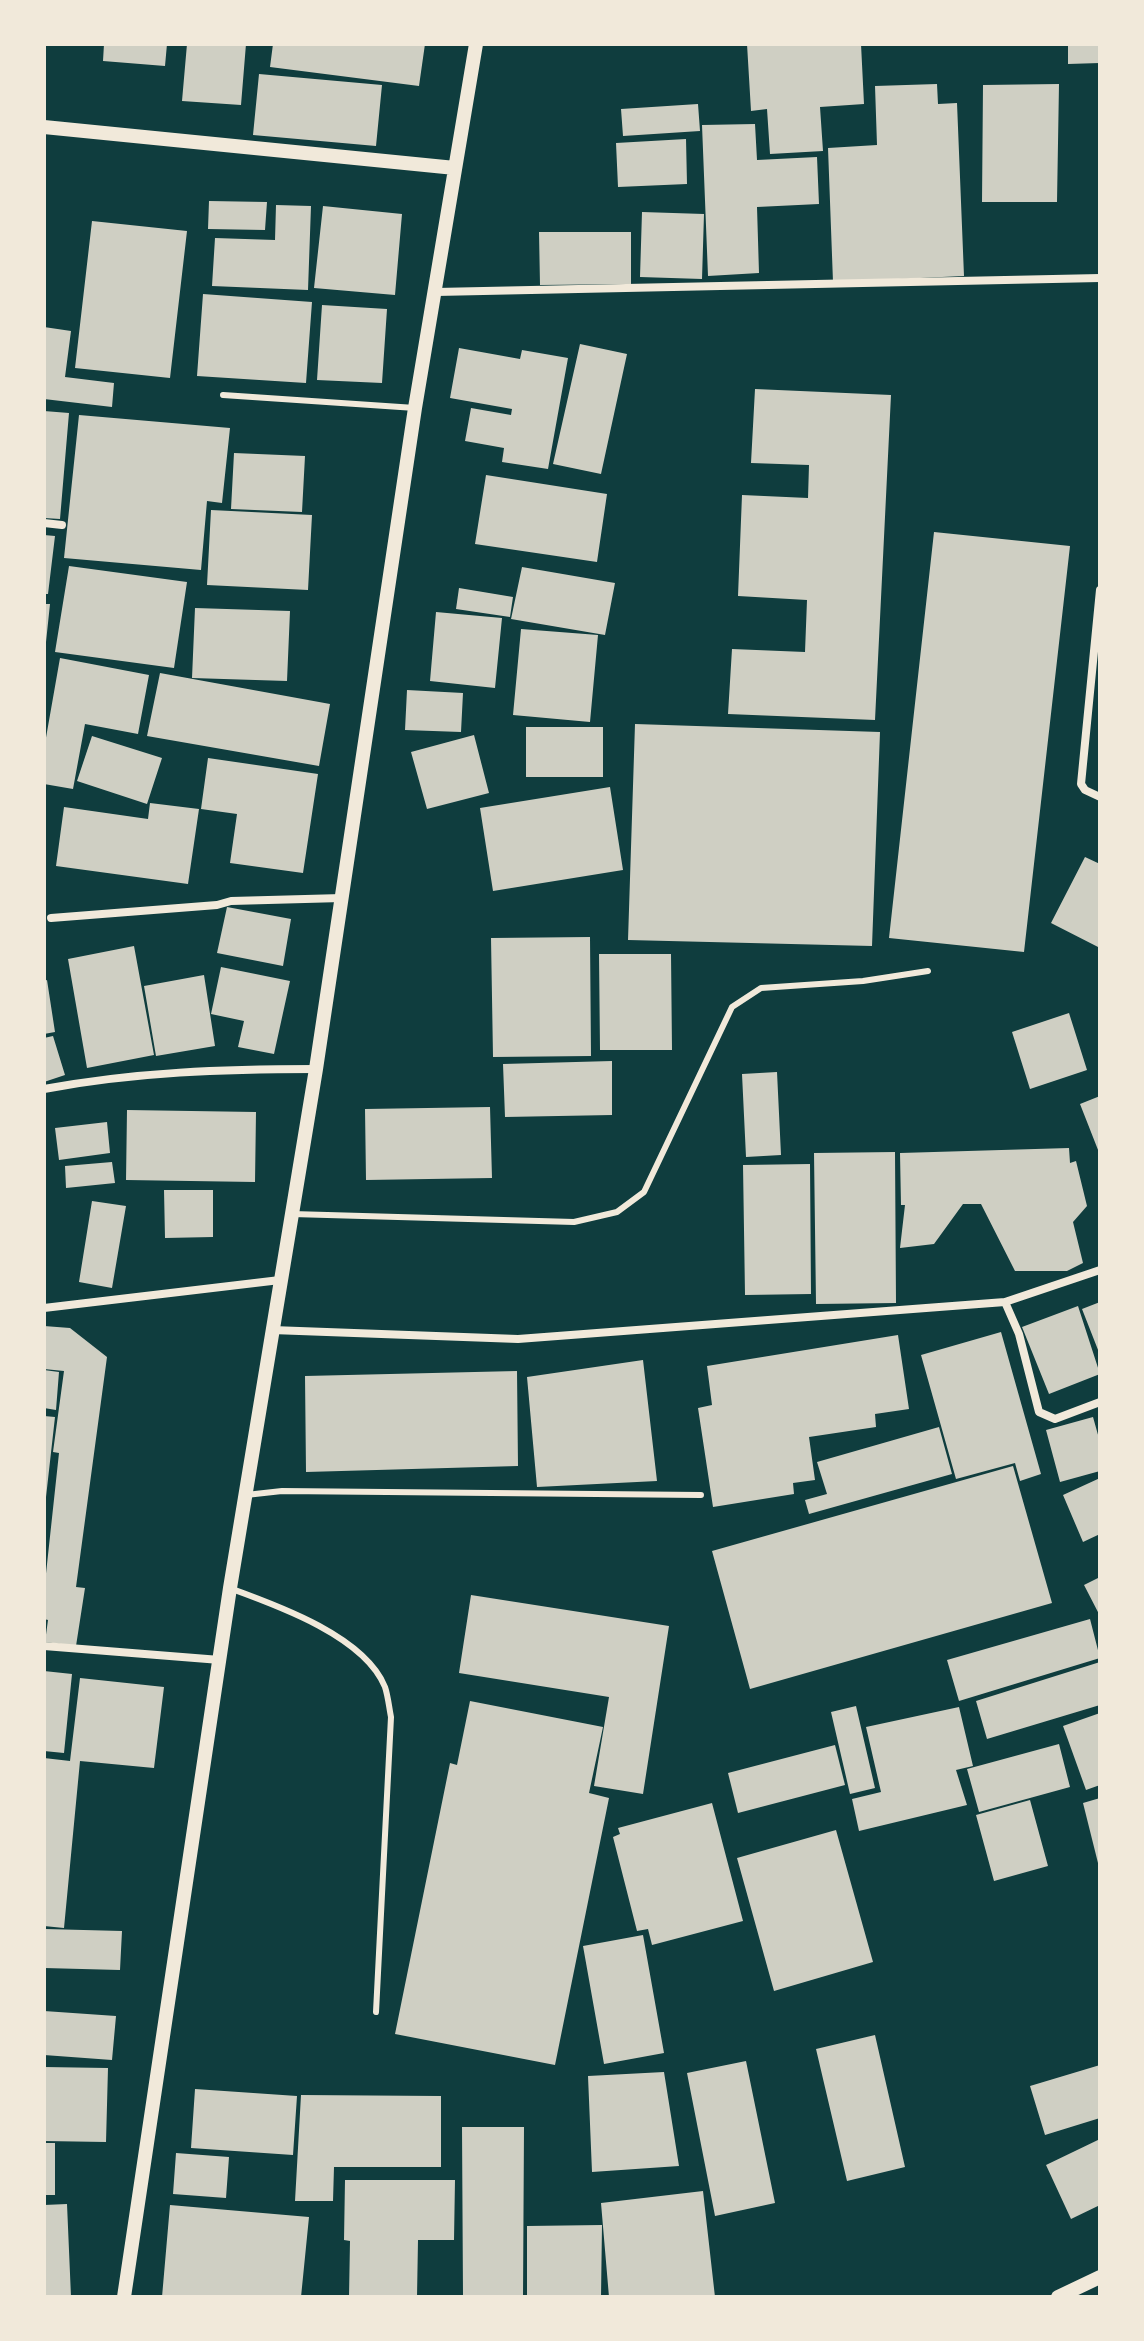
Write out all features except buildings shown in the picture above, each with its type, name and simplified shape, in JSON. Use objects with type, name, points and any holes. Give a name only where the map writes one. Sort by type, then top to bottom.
[{"type":"street","points":[[124,2297],[230,1588],[316,1069],[415,408],[476,44]]},
{"type":"street","points":[[44,127],[455,168]]},
{"type":"street","points":[[436,292],[1100,278]]},
{"type":"street","points":[[44,523],[62,525]]},
{"type":"street","points":[[1100,590],[1081,784],[1085,790],[1100,797]]},
{"type":"street","points":[[51,918],[217,905],[231,901],[342,898]]},
{"type":"street","points":[[44,1089],[138,1074],[205,1069],[316,1069]]},
{"type":"street","points":[[272,1330],[518,1339],[1005,1302],[1100,1270]]},
{"type":"street","points":[[44,1308],[280,1280]]},
{"type":"street","points":[[1005,1302],[1019,1334],[1039,1412],[1055,1419],[1100,1402]]},
{"type":"street","points":[[44,1646],[220,1660]]},
{"type":"street","points":[[1058,2297],[1100,2277]]},
{"type":"lane","points":[[223,395],[415,408]]},
{"type":"lane","points":[[292,1214],[574,1222],[617,1212],[644,1192],[732,1007],[761,988],[863,981],[928,971]]},
{"type":"lane","points":[[246,1495],[282,1491],[701,1495]]},
{"type":"lane","points":[[230,1588],[272,1603],[338,1638],[361,1653],[385,1687],[391,1717],[376,2012]]}]
